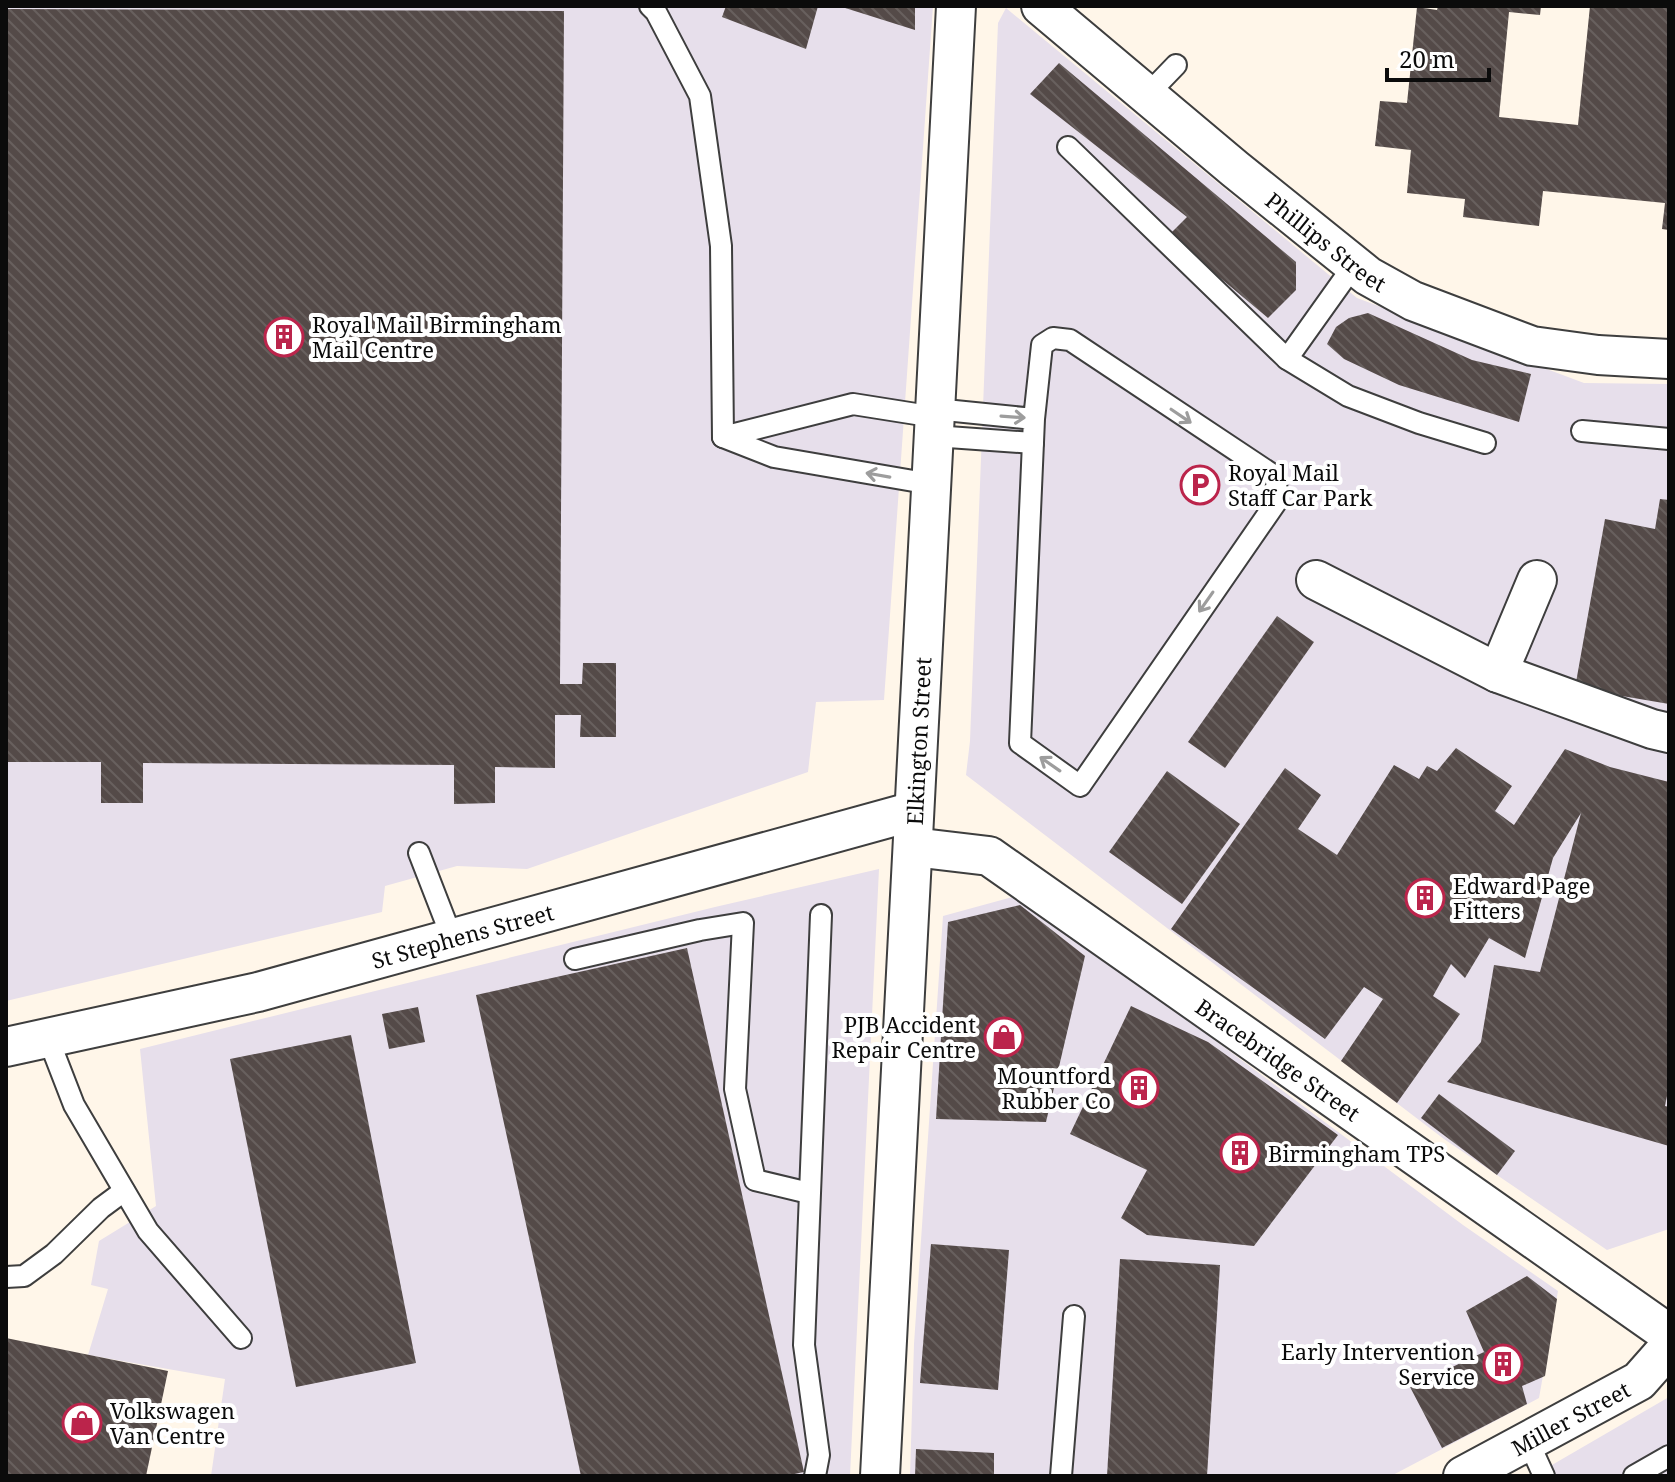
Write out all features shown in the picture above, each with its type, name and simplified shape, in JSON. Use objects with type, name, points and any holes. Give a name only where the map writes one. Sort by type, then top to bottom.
[{"type":"street","name":"Phillips Street","points":[[1041,6],[1368,276],[1413,301],[1532,346],[1598,355],[1669,359]]},
{"type":"street","name":"Elkington Street","points":[[880,1476],[956,12]]},
{"type":"street","points":[[1316,580],[1498,673],[1669,733]]},
{"type":"street","points":[[1498,673],[1537,580]]},
{"type":"street","name":"St Stephens Street","points":[[6,1047],[258,992],[452,938],[914,829]]},
{"type":"street","name":"Bracebridge Street","points":[[914,829],[989,856],[1669,1334]]},
{"type":"street","name":"Miller Street","points":[[1463,1476],[1639,1381],[1669,1347]]},
{"type":"lane","points":[[650,6],[700,96],[721,246],[723,437]]},
{"type":"lane","points":[[1148,94],[1176,65]]},
{"type":"lane","points":[[1068,147],[1287,359],[1348,396],[1419,423],[1485,443]]},
{"type":"lane","points":[[1287,359],[1354,265]]},
{"type":"lane","points":[[1053,338],[1070,340],[1276,477],[1277,501],[1080,786],[1020,743],[1034,419],[1042,345],[1053,338]]},
{"type":"lane","points":[[723,437],[853,404],[1033,443]]},
{"type":"lane","points":[[935,421],[1034,419]]},
{"type":"lane","points":[[1582,431],[1669,439]]},
{"type":"lane","points":[[723,437],[774,457],[931,484]]},
{"type":"lane","points":[[419,853],[452,938]]},
{"type":"lane","points":[[815,1476],[819,1455],[804,1345],[821,915]]},
{"type":"lane","points":[[575,959],[743,923],[735,1089],[755,1180],[809,1193]]},
{"type":"lane","points":[[48,1038],[74,1105],[148,1231],[241,1338]]},
{"type":"lane","points":[[6,1277],[24,1276],[54,1254],[101,1208],[124,1191]]},
{"type":"lane","points":[[1061,1476],[1074,1316]]},
{"type":"lane","points":[[1528,1441],[1544,1476]]},
{"type":"lane","points":[[1634,1476],[1669,1456]]},
{"type":"shaded area","points":[[6,6],[933,6],[884,700],[816,702],[808,772],[527,869],[457,866],[385,886],[382,912],[6,1001]]},
{"type":"shaded area","points":[[1006,8],[1357,298],[1584,383],[1669,384],[1669,1229],[1607,1250],[1444,1139],[966,775],[970,741],[998,23]]},
{"type":"shaded area","points":[[879,869],[850,1476],[211,1476],[225,1379],[88,1355],[108,1289],[91,1285],[99,1241],[156,1206],[140,1049]]},
{"type":"shaded area","points":[[1020,895],[1463,1225],[1558,1291],[1539,1398],[1391,1476],[910,1476],[914,1344],[943,916]]},
{"type":"shaded area","points":[[1669,1397],[1669,1476],[1533,1476]]},
{"type":"building","points":[[726,6],[818,6],[806,49],[722,17]]},
{"type":"building","points":[[842,6],[915,6],[915,30],[842,7]]},
{"type":"building","points":[[1438,6],[1541,6],[1540,15],[1509,12],[1499,117],[1578,125],[1590,6],[1669,6],[1669,230],[1662,229],[1665,203],[1543,191],[1539,226],[1463,217],[1465,199],[1407,193],[1411,150],[1375,146],[1380,101],[1407,103],[1417,7],[1437,10]]},
{"type":"building","name":"Royal Mail Birmingham Mail Centre","points":[[6,9],[564,11],[560,684],[582,684],[583,663],[616,663],[616,737],[580,737],[581,715],[555,715],[555,768],[495,767],[495,803],[454,804],[454,765],[143,763],[143,803],[101,803],[101,762],[6,762]]},
{"type":"building","points":[[1059,63],[1296,262],[1296,290],[1268,318],[1169,235],[1187,217],[1030,94]]},
{"type":"building","points":[[1368,313],[1472,360],[1531,374],[1519,422],[1399,385],[1344,359],[1327,344],[1336,327],[1349,318]]},
{"type":"building","points":[[1660,499],[1669,500],[1669,704],[1575,688],[1605,519],[1655,529]]},
{"type":"building","points":[[1277,616],[1314,642],[1225,768],[1188,742]]},
{"type":"building","points":[[1456,748],[1512,786],[1495,811],[1514,825],[1565,749],[1610,767],[1669,782],[1669,1086],[1665,1106],[1669,1107],[1669,1146],[1447,1082],[1481,1042],[1494,965],[1540,972],[1581,813],[1553,858],[1525,958],[1489,938],[1465,978],[1451,964],[1433,996],[1460,1014],[1397,1103],[1341,1061],[1383,999],[1364,987],[1325,1039],[1171,929],[1285,768],[1321,795],[1298,829],[1337,855],[1394,765],[1419,779],[1427,766],[1437,771]]},
{"type":"building","points":[[1167,771],[1240,824],[1182,904],[1109,852]]},
{"type":"building","name":"PJB Accident Repair Centre","points":[[1020,905],[1085,956],[1046,1122],[936,1119],[948,922]]},
{"type":"building","points":[[687,948],[804,1472],[785,1476],[581,1476],[476,995]]},
{"type":"building","name":"Birmingham TPS","points":[[1131,1006],[1208,1042],[1338,1135],[1254,1246],[1147,1235],[1121,1218],[1147,1170],[1070,1134]]},
{"type":"building","points":[[418,1007],[425,1042],[389,1049],[382,1014]]},
{"type":"building","points":[[351,1035],[416,1363],[296,1387],[230,1059]]},
{"type":"building","points":[[1439,1094],[1515,1151],[1497,1175],[1421,1118]]},
{"type":"building","points":[[931,1244],[1009,1250],[998,1390],[920,1383]]},
{"type":"building","points":[[1120,1259],[1220,1265],[1207,1476],[1107,1476]]},
{"type":"building","name":"Early Intervention Service","points":[[1527,1276],[1557,1299],[1545,1376],[1522,1386],[1527,1404],[1442,1448],[1410,1387],[1484,1352],[1466,1311]]},
{"type":"building","name":"Volkswagen Van Centre","points":[[6,1338],[168,1371],[146,1476],[6,1476]]},
{"type":"building","points":[[916,1449],[994,1453],[994,1476],[915,1476]]},
{"type":"place","name":"Royal Mail Birmingham Mail Centre","points":[[284,337]]},
{"type":"place","name":"Royal Mail Staff Car Park","points":[[1200,485]]},
{"type":"place","name":"Edward Page Fitters","points":[[1425,898]]},
{"type":"place","name":"PJB Accident Repair Centre","points":[[1004,1037]]},
{"type":"place","name":"Mountford Rubber Co","points":[[1139,1088]]},
{"type":"place","name":"Birmingham TPS","points":[[1240,1153]]},
{"type":"place","name":"Early Intervention Service","points":[[1503,1364]]},
{"type":"place","name":"Volkswagen Van Centre","points":[[82,1423]]}]
